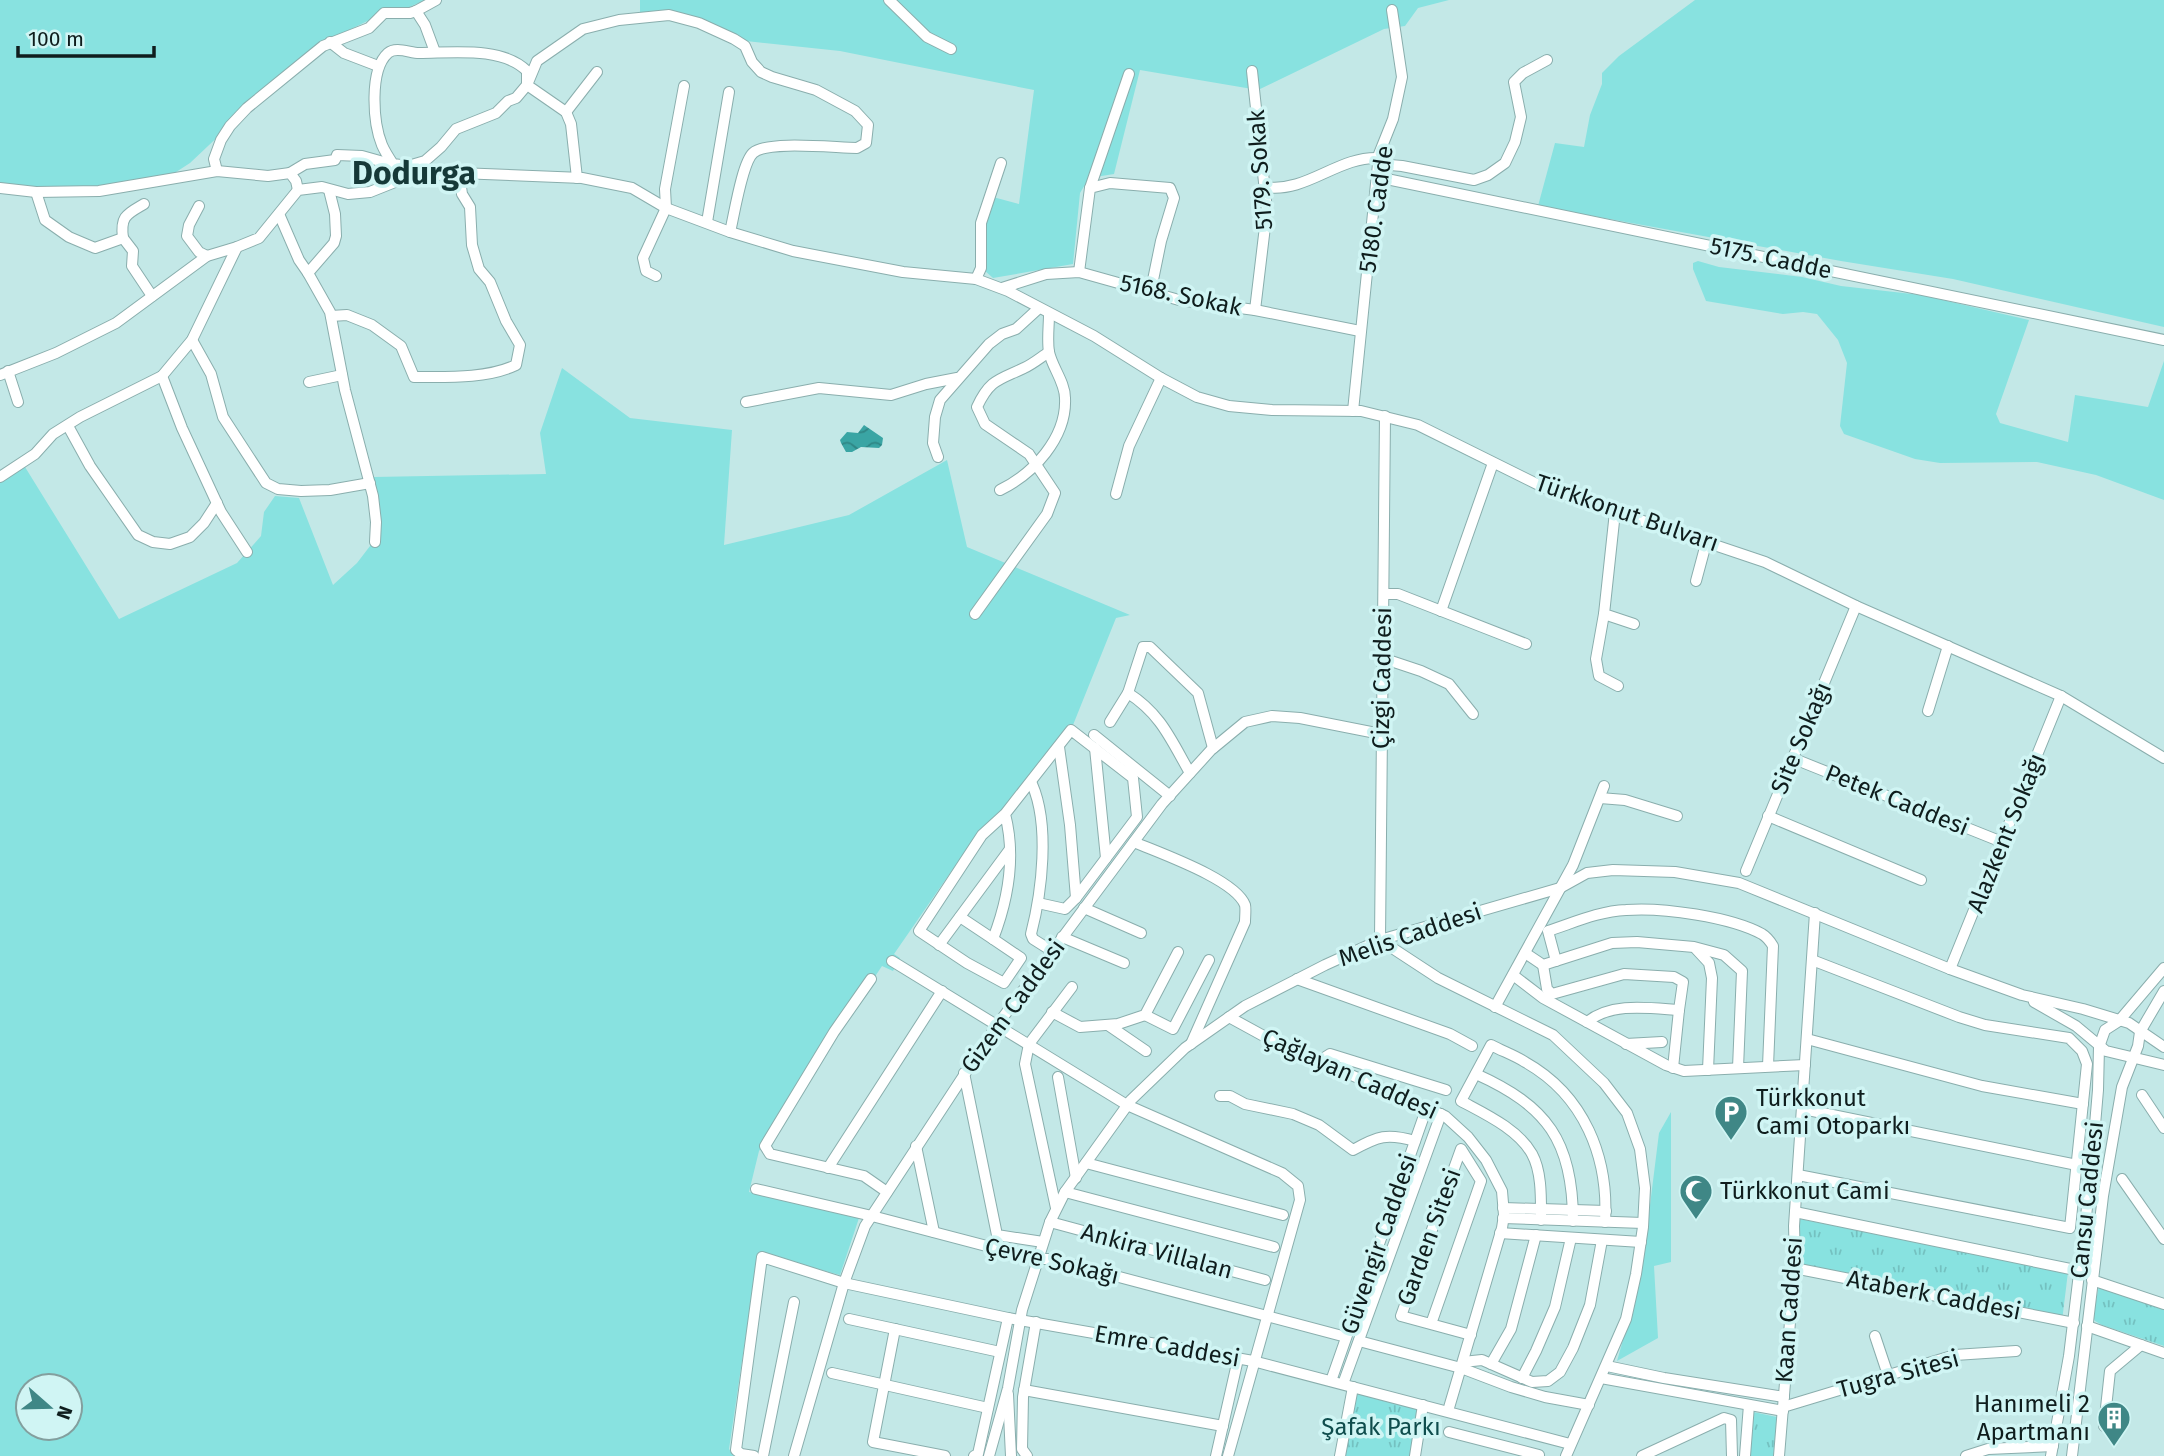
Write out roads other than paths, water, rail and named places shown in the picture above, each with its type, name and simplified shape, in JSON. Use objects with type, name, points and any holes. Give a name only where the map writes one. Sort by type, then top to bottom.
[{"type":"street","points":[[379,0],[384,12]]},
{"type":"street","points":[[217,171],[214,159],[221,140],[230,127],[247,108],[323,46],[369,28],[384,12],[410,13],[436,0]]},
{"type":"street","points":[[889,0],[927,37],[951,48]]},
{"type":"street","name":"5180. Cadde","points":[[1353,411],[1379,161],[1402,77],[1392,10]]},
{"type":"street","points":[[416,11],[425,25],[435,52]]},
{"type":"street","points":[[0,188],[99,191],[217,171],[268,176],[290,173],[304,164],[335,160],[337,155],[362,156],[408,166],[425,161],[441,148],[456,129],[496,113],[508,101],[516,98],[527,85],[537,61],[583,29],[619,20],[669,15],[699,23],[734,39],[745,46],[752,62],[761,72],[816,90],[855,111],[868,125],[866,143],[857,148],[769,145],[752,153],[744,170],[730,232]]},
{"type":"street","points":[[330,42],[344,53],[378,66]]},
{"type":"street","points":[[405,177],[383,148],[377,132],[375,111],[378,66],[388,53],[394,50],[419,53],[473,51],[519,63],[527,71],[527,85]]},
{"type":"street","points":[[1266,187],[1292,187],[1346,163],[1365,158],[1474,180],[1488,175],[1505,163],[1515,142],[1521,117],[1514,82],[1522,73],[1546,60]]},
{"type":"street","points":[[566,111],[597,72]]},
{"type":"street","name":"5179. Sokak","points":[[1252,72],[1266,187],[1266,234],[1255,310]]},
{"type":"street","points":[[1079,272],[1090,188],[1129,74]]},
{"type":"street","points":[[527,85],[566,111],[571,124],[577,178]]},
{"type":"street","points":[[656,276],[646,271],[643,258],[666,208],[665,189],[684,86]]},
{"type":"street","points":[[707,222],[729,92]]},
{"type":"street","points":[[976,279],[981,268],[981,223],[1001,163]]},
{"type":"street","points":[[18,402],[4,373],[56,354],[116,323],[207,256],[259,237],[298,190],[290,173]]},
{"type":"street","points":[[331,316],[346,315],[372,325],[401,346],[414,377],[456,377],[507,369],[516,365],[520,345],[489,282],[479,269],[472,245],[470,207],[461,194],[458,173]]},
{"type":"street","name":"Türkkonut Bulvarı","points":[[298,190],[322,187],[348,194],[370,192],[405,177],[458,173],[577,178],[632,188],[666,208],[730,232],[793,251],[903,272],[976,279],[1002,288],[1094,336],[1197,397],[1229,406],[1272,411],[1353,411],[1418,425],[1545,488],[1707,540],[1765,562],[1856,606],[2061,696],[2164,758]]},
{"type":"street","name":"5175. Cadde","points":[[1377,177],[2164,340]]},
{"type":"street","points":[[1090,188],[1110,183],[1170,188],[1174,198],[1153,280],[1146,290]]},
{"type":"street","points":[[308,274],[334,243],[336,236],[335,214],[329,190]]},
{"type":"street","points":[[36,191],[45,220],[69,237],[95,247],[123,238]]},
{"type":"street","points":[[144,204],[125,215],[121,226],[123,238],[133,251],[132,266],[152,296]]},
{"type":"street","points":[[200,206],[189,225],[187,236],[198,252],[207,256]]},
{"type":"street","points":[[279,214],[299,260],[331,316],[342,375],[370,483],[376,522],[374,542]]},
{"type":"street","points":[[0,477],[35,454],[53,435],[98,408],[162,376],[192,340],[237,247]]},
{"type":"street","name":"5168. Sokak","points":[[1002,288],[1045,274],[1079,272],[1180,300],[1255,310],[1360,331]]},
{"type":"street","points":[[938,457],[933,443],[935,417],[940,400],[989,344],[1044,311],[1049,352],[1065,394],[1065,411],[1056,435],[1037,465],[1016,482],[1000,490]]},
{"type":"street","points":[[192,340],[211,374],[223,416],[266,483],[278,489],[316,491],[370,483]]},
{"type":"street","points":[[975,614],[1047,514],[1055,493],[1037,465],[1020,447],[985,424],[977,407],[986,388],[1001,376],[1026,367],[1049,352]]},
{"type":"street","points":[[309,382],[342,375]]},
{"type":"street","points":[[162,376],[182,428],[217,503],[247,552]]},
{"type":"street","points":[[1116,494],[1129,446],[1161,378]]},
{"type":"street","points":[[746,402],[819,388],[891,394],[957,379]]},
{"type":"street","name":"Çizgi Caddesi","points":[[1380,940],[1385,416]]},
{"type":"street","points":[[68,426],[90,466],[138,535],[153,542],[170,544],[190,537],[204,523],[217,503]]},
{"type":"street","points":[[1441,611],[1493,463]]},
{"type":"street","points":[[1615,512],[1597,659],[1599,676],[1618,686]]},
{"type":"street","points":[[1696,581],[1707,540]]},
{"type":"street","points":[[1384,594],[1398,594],[1525,644]]},
{"type":"street","name":"Site Sokağı","points":[[1746,871],[1856,606]]},
{"type":"street","points":[[1604,614],[1634,624]]},
{"type":"street","points":[[1928,711],[1948,646]]},
{"type":"street","points":[[1110,722],[1128,693],[1143,647],[1150,647],[1198,693],[1213,748]]},
{"type":"street","points":[[1382,658],[1449,684],[1473,714]]},
{"type":"street","points":[[1128,693],[1146,704],[1161,720],[1190,773]]},
{"type":"street","name":"Alazkent Sokağı","points":[[1950,969],[2061,696]]},
{"type":"street","name":"Gizem Caddesi","points":[[794,1456],[844,1283],[865,1226],[997,1024],[1170,796],[1213,748],[1245,722],[1272,716],[1300,718],[1381,734]]},
{"type":"street","points":[[960,917],[1021,958],[1004,983],[919,931],[982,835],[1032,784],[1071,730],[1133,778],[1137,817],[1065,909],[1038,903]]},
{"type":"street","points":[[1094,735],[1170,796]]},
{"type":"street","points":[[1059,747],[1070,825],[1076,898]]},
{"type":"street","points":[[1095,748],[1106,858]]},
{"type":"street","name":"Petek Caddesi","points":[[1792,758],[2002,842]]},
{"type":"street","points":[[1032,784],[1038,806],[1042,853],[1038,903],[1031,934],[1032,939],[1052,951]]},
{"type":"street","points":[[1495,1007],[1513,975],[1534,959],[1559,888],[1573,865],[1604,786]]},
{"type":"street","points":[[1600,798],[1625,800],[1677,816]]},
{"type":"street","points":[[993,939],[1007,895],[1010,849],[1005,814]]},
{"type":"street","points":[[1768,816],[1921,880]]},
{"type":"street","points":[[1134,842],[1218,879],[1235,891],[1245,906],[1245,922],[1190,1045]]},
{"type":"street","points":[[939,945],[1010,849]]},
{"type":"street","name":"Melis Caddesi","points":[[989,1456],[1008,1388],[1020,1320],[1050,1222],[1065,1192],[1127,1105],[1190,1045],[1245,1006],[1380,940],[1559,888],[1587,873],[1613,870],[1675,872],[1739,883],[1950,969],[2022,995],[2083,1009],[2133,1025],[2164,1047]]},
{"type":"street","points":[[1084,908],[1141,933]]},
{"type":"street","points":[[1556,961],[1548,930],[1597,915],[1626,910],[1708,917],[1746,927],[1766,936],[1773,946],[1768,1066]]},
{"type":"street","name":"Kaan Caddesi","points":[[1779,1456],[1794,1268],[1815,913]]},
{"type":"street","points":[[1062,937],[1124,963]]},
{"type":"street","points":[[1380,940],[1438,978],[1553,1035],[1604,1083],[1628,1113],[1640,1149],[1645,1188],[1641,1242],[1626,1319],[1566,1456]]},
{"type":"street","points":[[1534,959],[1556,961],[1612,943],[1664,943],[1724,955],[1742,971],[1738,1068]]},
{"type":"street","points":[[1694,947],[1709,963],[1712,978],[1708,1070]]},
{"type":"street","points":[[1052,1013],[1080,1027],[1118,1024],[1145,1015],[1178,952]]},
{"type":"street","points":[[1534,959],[1547,989],[1552,994],[1624,974],[1674,977],[1683,982],[1673,1068]]},
{"type":"street","points":[[1145,1015],[1173,1029],[1209,960]]},
{"type":"street","points":[[1798,1175],[2070,1228],[2087,1064],[2082,1051],[2068,1038],[1985,1025],[1812,960]]},
{"type":"street","points":[[892,961],[1127,1105],[1282,1173],[1298,1186],[1300,1200],[1228,1456]]},
{"type":"street","points":[[2099,1046],[2105,1030],[2119,1021],[2164,968]]},
{"type":"street","points":[[1513,975],[1543,998],[1673,1068],[1684,1071],[1805,1065]]},
{"type":"street","points":[[871,979],[844,1016],[765,1146],[771,1154],[864,1176],[887,1192]]},
{"type":"street","points":[[1297,979],[1450,1034],[1472,1046]]},
{"type":"street","points":[[1056,1208],[1025,1063],[1029,1044],[1072,986]]},
{"type":"street","points":[[828,1168],[942,991]]},
{"type":"street","name":"Cansu Caddesi","points":[[2071,1456],[2092,1280],[2120,1100],[2140,1032],[2164,991]]},
{"type":"street","name":"Melis Caddesi","points":[[2022,995],[2076,1026],[2099,1046],[2115,1055],[2164,1065]]},
{"type":"street","points":[[1587,1022],[1595,1015],[1625,1008],[1679,1010]]},
{"type":"street","name":"Çağlayan Caddesi","points":[[1229,1017],[1271,1040],[1441,1114],[1468,1138],[1486,1160],[1502,1191],[1500,1233],[1448,1411]]},
{"type":"street","points":[[1108,1025],[1146,1051]]},
{"type":"street","points":[[1807,1039],[1982,1086],[2083,1104]]},
{"type":"street","points":[[1626,1044],[1661,1042]]},
{"type":"street","points":[[1541,1214],[1538,1176],[1532,1154],[1516,1136],[1493,1118],[1461,1101],[1491,1045],[1527,1062],[1557,1085],[1580,1111],[1595,1139],[1602,1165],[1607,1197],[1606,1217]]},
{"type":"street","name":"Cansu Caddesi","points":[[2052,1451],[2074,1323],[2092,1170],[2099,1046]]},
{"type":"street","points":[[1319,1061],[1330,1054],[1446,1090]]},
{"type":"street","points":[[964,1073],[998,1235],[1043,1242]]},
{"type":"street","points":[[1476,1074],[1506,1087],[1532,1107],[1553,1130],[1566,1160],[1573,1216]]},
{"type":"street","points":[[1058,1077],[1076,1178]]},
{"type":"street","points":[[1220,1096],[1230,1096],[1245,1104],[1293,1114],[1319,1125],[1357,1154],[1377,1137],[1396,1136],[1415,1141]]},
{"type":"street","points":[[2142,1096],[2164,1128]]},
{"type":"street","name":"Güvengir Caddesi","points":[[1331,1381],[1427,1107]]},
{"type":"street","points":[[1802,1109],[2077,1166]]},
{"type":"street","name":"Güvengir Caddesi","points":[[1340,1456],[1348,1386],[1359,1340],[1441,1114]]},
{"type":"street","points":[[916,1146],[934,1232]]},
{"type":"street","name":"Garden Sitesi","points":[[1431,1324],[1481,1181],[1461,1149],[1401,1316],[1471,1335]]},
{"type":"street","points":[[1086,1163],[1283,1215]]},
{"type":"street","points":[[2122,1179],[2164,1239]]},
{"type":"street","name":"Çevre Sokağı","points":[[756,1188],[1037,1259],[1051,1258],[1346,1337]]},
{"type":"street","name":"Ankira Villalan","points":[[1065,1192],[1274,1247]]},
{"type":"street","points":[[1796,1212],[2080,1270]]},
{"type":"street","points":[[1503,1213],[1606,1217],[1643,1223]]},
{"type":"street","name":"Ankira Villalan","points":[[1050,1222],[1265,1280]]},
{"type":"street","points":[[1500,1233],[1641,1242]]},
{"type":"street","points":[[1491,1364],[1511,1329],[1536,1235]]},
{"type":"street","points":[[1522,1378],[1555,1307],[1572,1238]]},
{"type":"street","points":[[1462,1365],[1482,1360],[1532,1382],[1548,1381],[1560,1373],[1590,1305],[1602,1240]]},
{"type":"street","name":"Emre Caddesi","points":[[754,1456],[741,1454],[736,1450],[762,1257],[844,1283],[1008,1318],[1253,1361],[1570,1444]]},
{"type":"street","name":"Ataberk Caddesi","points":[[1794,1268],[2074,1323]]},
{"type":"street","points":[[2092,1280],[2164,1304]]},
{"type":"street","points":[[763,1456],[794,1302]]},
{"type":"street","points":[[974,1456],[978,1454],[1008,1318]]},
{"type":"street","points":[[849,1319],[1000,1352]]},
{"type":"street","points":[[1027,1456],[1022,1449],[1024,1390],[1036,1322]]},
{"type":"street","points":[[2087,1326],[2164,1353]]},
{"type":"street","points":[[895,1329],[873,1442],[945,1456]]},
{"type":"street","points":[[1875,1336],[1888,1375]]},
{"type":"street","points":[[1359,1340],[1462,1365],[1511,1387],[1589,1405]]},
{"type":"street","points":[[2104,1426],[2110,1371],[2141,1345]]},
{"type":"street","name":"Tugra Sitesi","points":[[1783,1405],[1955,1355],[2016,1351]]},
{"type":"street","points":[[1216,1456],[1238,1359]]},
{"type":"street","points":[[1607,1366],[1783,1405]]},
{"type":"street","points":[[832,1373],[988,1408]]},
{"type":"street","points":[[1601,1378],[1749,1405],[1783,1405]]},
{"type":"street","name":"Melis Caddesi","points":[[1008,1388],[1011,1456]]},
{"type":"street","points":[[1024,1390],[1223,1426]]},
{"type":"street","points":[[1415,1456],[1423,1405]]},
{"type":"street","points":[[1745,1456],[1749,1405]]},
{"type":"street","points":[[1642,1456],[1724,1418],[1731,1420],[1732,1456]]},
{"type":"street","points":[[1499,1445],[1505,1427]]},
{"type":"street","points":[[1449,1433],[1539,1455]]},
{"type":"street","points":[[1966,1456],[1987,1449],[2003,1452],[2052,1451]]},
{"type":"water","points":[[864,425],[883,438],[882,445],[879,448],[861,447],[846,452],[840,440],[847,432],[858,433]]},
{"type":"place","name":"Türkkonut Cami Otoparkı","points":[[1731,1142]]},
{"type":"place","name":"Türkkonut Cami","points":[[1696,1221]]},
{"type":"place","name":"Hanımeli 2 Apartmanı","points":[[2114,1448]]},
{"type":"district","name":"Dodurga","points":[[414,173]]},
{"type":"park label","name":"Şafak Parkı","points":[[1381,1427]]}]
